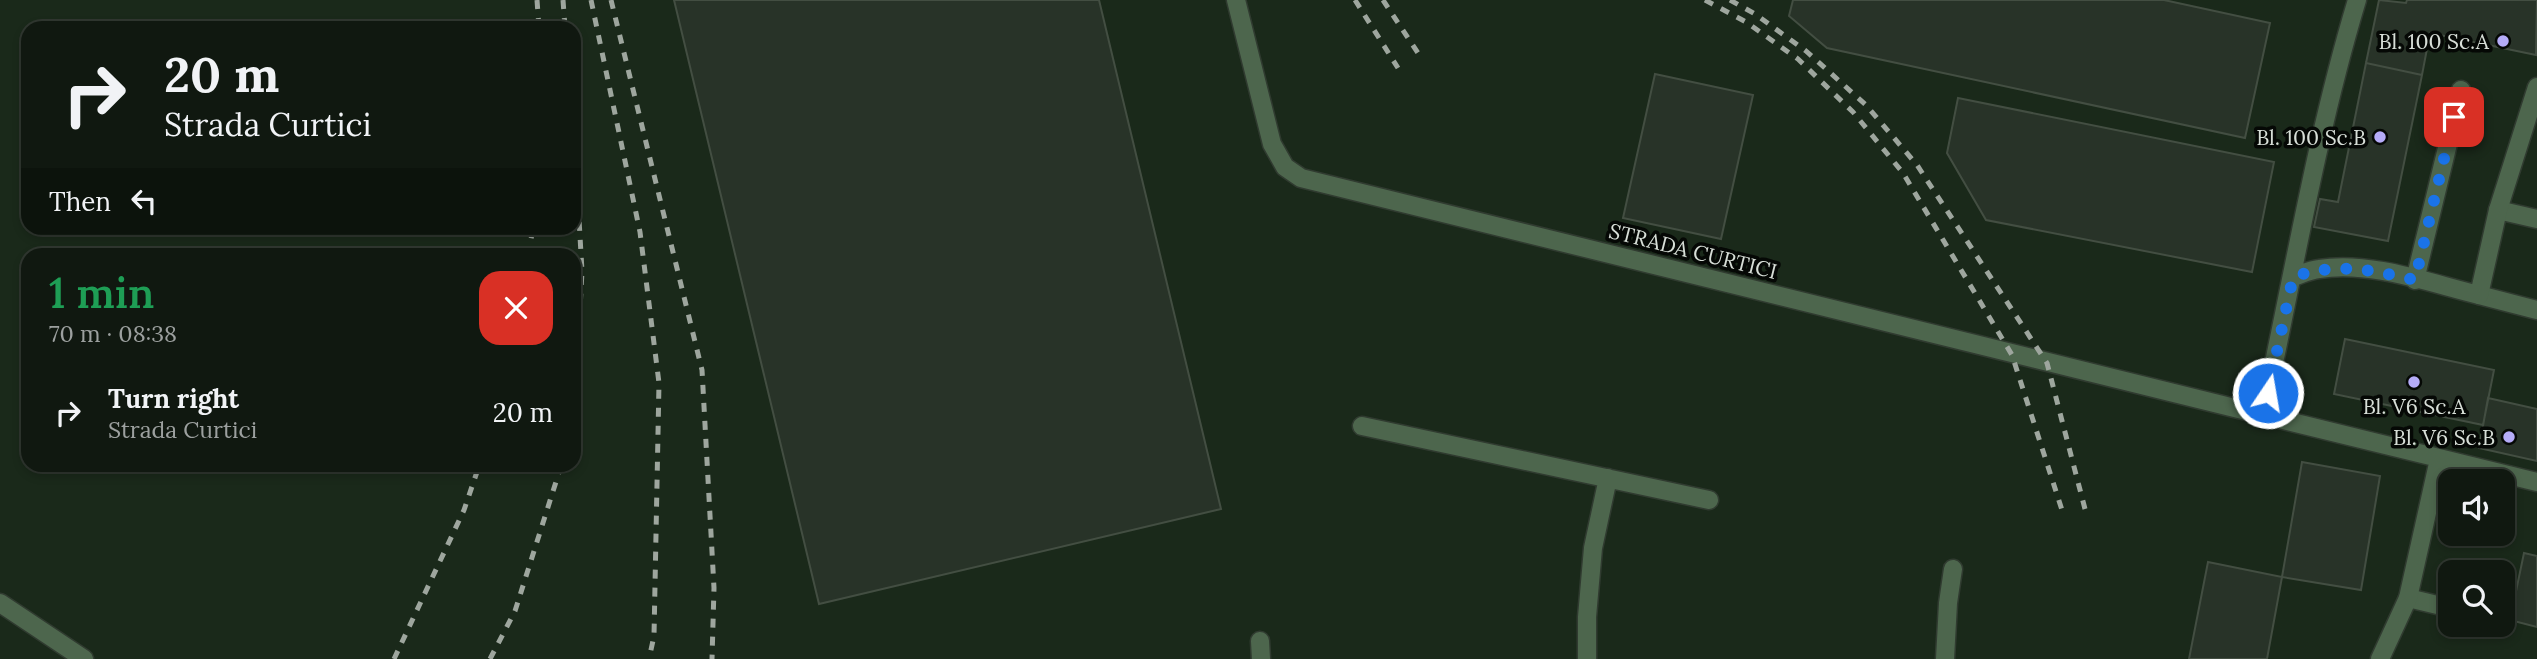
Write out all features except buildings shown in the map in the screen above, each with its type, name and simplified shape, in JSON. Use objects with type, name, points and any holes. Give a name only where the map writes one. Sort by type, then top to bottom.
[{"type":"street","name":"STRADA CURTICI","points":[[1236,0],[1272,144],[1285,167],[1301,178],[2537,482]]},
{"type":"street","points":[[2263,415],[2326,119],[2357,0]]},
{"type":"street","points":[[2479,295],[2498,210],[2537,87]]},
{"type":"street","points":[[2415,280],[2461,90]]},
{"type":"street","points":[[2498,210],[2537,219]]},
{"type":"street","points":[[2293,277],[2317,269],[2378,271],[2537,310]]},
{"type":"street","points":[[1363,426],[1709,500]]},
{"type":"street","points":[[2380,659],[2408,597],[2439,459]]},
{"type":"street","points":[[1587,659],[1587,617],[1593,548],[1608,478]]},
{"type":"street","points":[[1945,659],[1953,569]]},
{"type":"street","points":[[2408,597],[2438,605]]},
{"type":"street","points":[[0,603],[84,659]]},
{"type":"shaded area","points":[[0,0],[2537,0],[2537,659],[0,659]]},
{"type":"railway","points":[[537,0],[538,21]]},
{"type":"railway","points":[[563,0],[564,21]]},
{"type":"railway","points":[[591,0],[640,232],[659,383],[654,636],[649,659]]},
{"type":"railway","points":[[611,0],[702,370],[714,588],[712,659]]},
{"type":"railway","points":[[1355,0],[1398,68]]},
{"type":"railway","points":[[1383,0],[1422,59]]},
{"type":"railway","points":[[1705,0],[1746,22],[1798,59],[1853,112],[1903,173],[2012,355],[2062,510]]},
{"type":"railway","points":[[1730,0],[1755,14],[1806,51],[1866,105],[1917,165],[2047,363],[2085,509]]},
{"type":"railway","points":[[529,248],[532,235]]},
{"type":"railway","points":[[580,235],[581,248]]},
{"type":"railway","points":[[581,254],[581,290]]},
{"type":"railway","points":[[394,659],[464,510],[477,472]]},
{"type":"railway","points":[[490,659],[515,611],[559,472]]},
{"type":"place","name":"Bl. 100 Sc.A","points":[[2503,41]]},
{"type":"place","name":"Bl. 100 Sc.B","points":[[2380,137]]},
{"type":"place","name":"Bl. V6 Sc.A","points":[[2414,382]]},
{"type":"place","name":"Bl. V6 Sc.B","points":[[2509,437]]},
{"type":"route","points":[[2268,393],[2293,277],[2317,269],[2343,268],[2378,271],[2415,280],[2454,117]]}]
